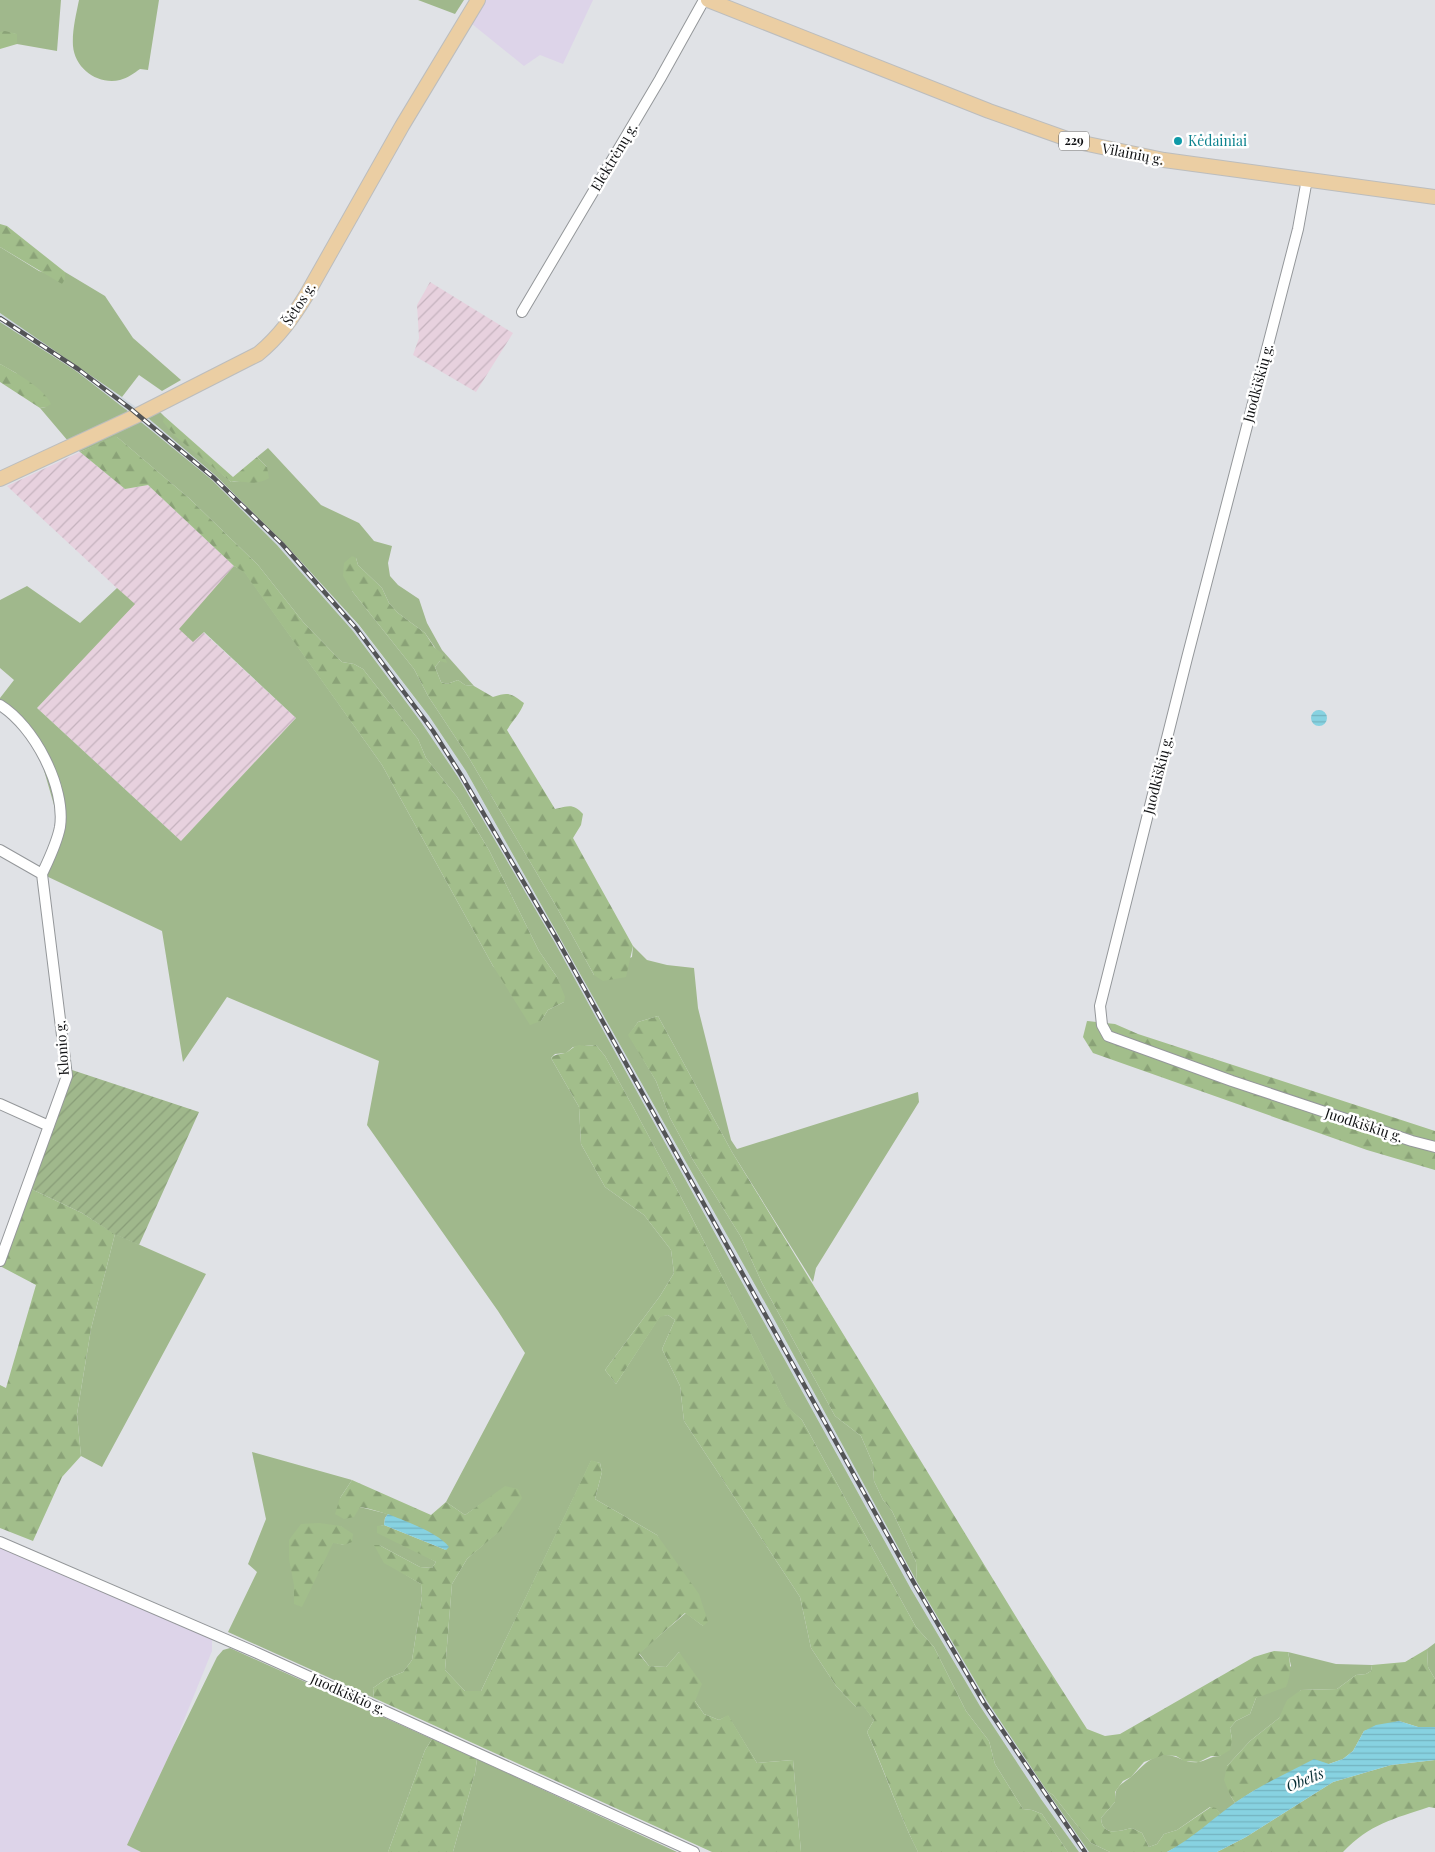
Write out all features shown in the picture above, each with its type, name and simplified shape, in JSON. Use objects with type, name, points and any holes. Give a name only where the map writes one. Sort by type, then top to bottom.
[{"type":"main road","name":"Šėtos g.","points":[[0,479],[138,415],[258,354],[270,345],[295,314],[402,126],[478,0]]},
{"type":"main road","name":"Vilainių g.","points":[[708,0],[989,111],[1073,141],[1164,160],[1435,197]]},
{"type":"street","name":"Elektrėnų g.","points":[[522,312],[704,0]]},
{"type":"street","name":"Juodkiškių g.","points":[[1307,180],[1296,238],[1102,996],[1100,1006],[1102,1025],[1108,1036],[1232,1081],[1435,1147]]},
{"type":"street","points":[[0,705],[20,721],[35,739],[47,762],[59,804],[60,826],[42,874],[0,850]]},
{"type":"street","name":"Klonio g.","points":[[0,1261],[67,1076],[42,874]]},
{"type":"street","points":[[0,1104],[49,1126]]},
{"type":"street","name":"Juodkiškio g.","points":[[0,1542],[257,1653],[694,1852]]},
{"type":"shaded area","points":[[486,0],[593,0],[563,64],[540,55],[524,66],[472,24]]},
{"type":"shaded area","points":[[430,282],[513,333],[476,392],[413,355],[419,338],[417,305]]},
{"type":"shaded area","points":[[0,313],[136,407],[129,412],[76,371],[0,322]]},
{"type":"shaded area","points":[[148,418],[216,476],[284,543],[359,626],[429,716],[466,771],[768,1308],[917,1582],[987,1701],[1089,1852],[1079,1852],[1041,1799],[980,1706],[911,1589],[555,943],[458,777],[421,722],[353,631],[277,545],[212,480],[141,422]]},
{"type":"shaded area","points":[[80,452],[125,489],[148,485],[234,566],[214,590],[203,632],[296,718],[181,841],[37,708],[134,604],[7,486]]},
{"type":"shaded area","points":[[0,1546],[73,1576],[212,1639],[212,1651],[173,1747],[128,1845],[141,1852],[0,1852]]},
{"type":"green space","points":[[0,0],[61,0],[57,51],[17,44],[16,34],[0,32]]},
{"type":"green space","points":[[79,0],[159,0],[148,70],[140,69],[126,78],[112,81],[96,78],[83,68],[78,62],[73,46]]},
{"type":"green space","points":[[418,0],[464,0],[455,14]]},
{"type":"green space","points":[[5,31],[17,34],[17,44],[0,49],[0,32]]},
{"type":"green space","points":[[0,224],[7,226],[65,272],[65,279],[62,284],[0,247]]},
{"type":"green space","points":[[0,247],[39,271],[65,279],[65,272],[105,296],[133,338],[181,380],[162,391],[139,375],[122,397],[0,313]]},
{"type":"green space","points":[[0,322],[76,371],[129,412],[68,441],[40,408],[46,407],[16,373],[0,364]]},
{"type":"green space","points":[[0,364],[36,386],[51,404],[40,408],[0,382]]},
{"type":"green space","points":[[160,412],[164,416],[164,422],[231,482],[240,481],[267,467],[257,457],[268,448],[321,505],[359,523],[374,541],[392,546],[388,563],[390,576],[398,585],[419,599],[427,623],[442,650],[474,686],[465,685],[458,680],[447,684],[441,682],[435,667],[440,661],[438,652],[425,633],[398,613],[389,603],[382,588],[358,565],[356,558],[352,591],[414,669],[428,696],[469,758],[556,906],[594,975],[632,957],[633,946],[647,960],[667,965],[694,968],[698,1008],[731,1140],[737,1149],[918,1092],[919,1102],[816,1268],[813,1282],[732,1152],[658,1016],[638,1022],[629,1035],[656,1081],[670,1118],[693,1160],[741,1237],[762,1283],[835,1416],[861,1436],[873,1464],[874,1481],[883,1500],[892,1511],[916,1562],[917,1582],[768,1308],[466,771],[429,716],[359,625],[284,543],[216,476],[148,418]]},
{"type":"green space","points":[[164,416],[233,477],[257,457],[267,467],[269,478],[254,483],[231,482],[175,436],[163,422]]},
{"type":"green space","points":[[141,422],[212,480],[277,545],[353,631],[421,722],[458,777],[555,943],[911,1589],[980,1706],[1041,1799],[1079,1852],[1068,1852],[1042,1814],[1023,1809],[995,1764],[989,1741],[966,1711],[934,1647],[916,1627],[802,1420],[787,1407],[675,1186],[605,1056],[596,1045],[573,1047],[566,1053],[555,1054],[551,1058],[579,1107],[581,1144],[605,1187],[644,1215],[671,1250],[674,1273],[660,1296],[605,1370],[616,1384],[660,1316],[668,1315],[675,1320],[662,1349],[680,1386],[684,1421],[800,1597],[811,1648],[836,1686],[856,1707],[863,1705],[874,1720],[867,1732],[918,1852],[801,1852],[793,1760],[757,1763],[728,1716],[719,1720],[704,1714],[695,1701],[679,1652],[666,1667],[649,1666],[639,1653],[686,1613],[703,1626],[657,1535],[595,1499],[602,1472],[600,1463],[591,1461],[481,1691],[465,1691],[445,1670],[452,1584],[467,1559],[499,1531],[484,1502],[465,1515],[446,1502],[525,1353],[498,1311],[367,1125],[379,1061],[227,997],[183,1062],[162,931],[42,874],[60,826],[35,739],[0,703],[0,698],[14,680],[0,668],[0,600],[27,586],[80,623],[117,588],[135,604],[37,708],[181,841],[296,718],[204,632],[193,642],[179,629],[234,566],[244,571],[382,765],[493,966],[541,1021],[548,1010],[564,1002],[557,977],[539,951],[489,850],[457,797],[426,758],[418,739],[363,669],[354,664],[342,662],[304,623],[258,565],[190,499],[117,437],[80,452],[76,448],[131,423]]},
{"type":"green space","points":[[116,436],[190,499],[258,565],[304,623],[342,662],[354,664],[363,669],[418,739],[426,758],[457,797],[489,850],[539,951],[557,977],[565,997],[564,1002],[548,1010],[541,1021],[530,1025],[493,966],[382,765],[244,572],[234,566],[148,485],[125,489],[80,452]]},
{"type":"green space","points":[[352,556],[356,558],[358,565],[382,588],[389,603],[398,613],[425,633],[434,647],[444,655],[447,663],[440,661],[435,667],[441,682],[447,684],[458,680],[465,685],[474,686],[493,697],[509,694],[524,703],[507,730],[555,809],[570,806],[583,814],[581,825],[573,838],[633,946],[626,977],[603,981],[594,975],[556,906],[469,758],[428,696],[414,669],[352,591],[343,576],[344,563]]},
{"type":"green space","points":[[658,1016],[732,1152],[1032,1643],[1087,1729],[1105,1736],[1120,1734],[1254,1657],[1274,1651],[1288,1652],[1290,1670],[1286,1687],[1256,1698],[1250,1714],[1236,1721],[1230,1728],[1232,1739],[1230,1750],[1220,1756],[1211,1756],[1199,1762],[1184,1761],[1176,1756],[1164,1755],[1144,1762],[1131,1777],[1123,1781],[1115,1792],[1115,1802],[1101,1818],[1104,1828],[1108,1830],[1117,1831],[1132,1828],[1142,1833],[1149,1847],[1157,1844],[1164,1834],[1177,1830],[1211,1807],[1216,1808],[1221,1815],[1186,1842],[1167,1852],[1110,1852],[1091,1843],[1053,1795],[1047,1791],[987,1701],[917,1582],[916,1562],[892,1511],[883,1500],[874,1481],[873,1464],[861,1436],[835,1416],[762,1283],[741,1237],[693,1160],[670,1118],[656,1081],[628,1035],[638,1022]]},
{"type":"green space","points":[[1087,1021],[1115,1024],[1138,1034],[1435,1131],[1435,1170],[1367,1150],[1093,1053],[1083,1037]]},
{"type":"green space","points":[[579,1045],[596,1045],[605,1056],[698,1230],[787,1406],[802,1420],[916,1627],[934,1647],[966,1711],[989,1741],[995,1764],[1023,1809],[1042,1814],[1068,1852],[918,1852],[867,1732],[874,1720],[863,1706],[856,1707],[836,1686],[811,1648],[800,1597],[684,1421],[680,1386],[662,1349],[675,1320],[668,1315],[660,1317],[616,1384],[605,1370],[660,1296],[674,1273],[671,1250],[644,1215],[605,1187],[581,1144],[579,1107],[551,1058]]},
{"type":"green space","points":[[66,1068],[199,1112],[139,1245],[114,1234],[82,1213],[27,1187]]},
{"type":"green space","points":[[27,1187],[82,1213],[115,1234],[91,1329],[77,1414],[81,1456],[62,1477],[33,1541],[0,1528],[0,1385],[6,1388],[36,1285],[0,1266],[0,1261]]},
{"type":"green space","points":[[115,1234],[206,1274],[102,1467],[81,1456],[77,1414],[91,1329]]},
{"type":"green space","points":[[252,1452],[352,1480],[340,1498],[360,1507],[388,1514],[384,1525],[377,1527],[436,1562],[432,1568],[420,1567],[379,1545],[406,1575],[421,1584],[422,1596],[412,1660],[403,1672],[386,1679],[373,1688],[374,1698],[228,1632],[257,1572],[248,1564],[266,1519]],"holes":[[[341,1526],[344,1545],[333,1542],[294,1604],[294,1585]]]},
{"type":"green space","points":[[591,1460],[600,1463],[602,1472],[595,1499],[657,1535],[699,1594],[708,1622],[703,1626],[685,1613],[639,1654],[649,1666],[666,1667],[679,1652],[702,1684],[695,1701],[704,1714],[719,1720],[728,1715],[757,1763],[793,1760],[801,1852],[712,1852],[374,1698],[373,1688],[386,1679],[403,1672],[412,1660],[422,1596],[421,1584],[384,1563],[374,1545],[379,1545],[420,1567],[432,1568],[436,1562],[377,1533],[377,1526],[384,1525],[446,1550],[406,1523],[374,1510],[360,1507],[354,1517],[344,1519],[335,1514],[340,1498],[352,1480],[431,1515],[446,1502],[465,1515],[505,1486],[518,1489],[522,1498],[500,1531],[467,1559],[452,1584],[445,1670],[465,1691],[481,1691]]},
{"type":"green space","points":[[319,1523],[341,1526],[353,1534],[352,1542],[344,1545],[333,1543],[302,1607],[294,1604],[289,1540],[301,1524]]},
{"type":"green space","points":[[1435,1643],[1435,1679],[1428,1667],[1427,1649]]},
{"type":"green space","points":[[230,1648],[432,1739],[425,1750],[388,1852],[141,1852],[127,1845],[217,1657],[223,1650]]},
{"type":"green space","points":[[1427,1649],[1428,1667],[1435,1679],[1435,1727],[1418,1727],[1399,1721],[1364,1731],[1353,1751],[1343,1759],[1255,1790],[1235,1803],[1224,1780],[1227,1766],[1250,1741],[1279,1718],[1287,1700],[1301,1690],[1337,1689],[1356,1675],[1366,1674],[1371,1671],[1372,1665],[1405,1662]]},
{"type":"green space","points":[[1288,1652],[1336,1664],[1372,1665],[1371,1671],[1366,1674],[1356,1675],[1337,1689],[1301,1690],[1279,1718],[1250,1741],[1227,1766],[1230,1795],[1235,1803],[1221,1815],[1216,1809],[1210,1807],[1177,1830],[1164,1834],[1157,1844],[1149,1847],[1142,1833],[1132,1828],[1112,1831],[1104,1828],[1101,1818],[1115,1802],[1118,1788],[1150,1760],[1159,1756],[1169,1755],[1189,1762],[1198,1762],[1220,1756],[1232,1739],[1230,1728],[1236,1721],[1250,1714],[1256,1698],[1291,1666]]},
{"type":"green space","points":[[432,1739],[477,1759],[475,1773],[453,1852],[388,1852],[425,1750]]},
{"type":"green space","points":[[477,1759],[677,1852],[453,1852],[475,1773]]},
{"type":"green space","points":[[1435,1760],[1435,1808],[1429,1807],[1383,1824],[1363,1835],[1343,1852],[1217,1852],[1246,1837],[1333,1782],[1391,1765]]},
{"type":"green space","points":[[1047,1791],[1053,1795],[1091,1843],[1110,1852],[1089,1852]]},
{"type":"water","points":[[1319,710],[1325,712],[1327,718],[1325,724],[1319,726],[1313,724],[1311,718],[1313,712]]},
{"type":"water","points":[[388,1514],[430,1532],[449,1547],[446,1550],[384,1525]]},
{"type":"water","name":"Obelis","points":[[1399,1721],[1418,1727],[1435,1727],[1435,1760],[1391,1765],[1333,1782],[1246,1837],[1217,1852],[1167,1852],[1185,1841],[1236,1802],[1274,1779],[1314,1759],[1329,1764],[1343,1759],[1353,1751],[1364,1731],[1376,1725]]},
{"type":"railway","points":[[0,318],[78,369],[131,409],[214,478],[282,544],[356,628],[433,731],[461,775],[558,941],[914,1583],[984,1703],[1085,1852]]},
{"type":"place","name":"Kėdainiai","points":[[1178,141]]}]
